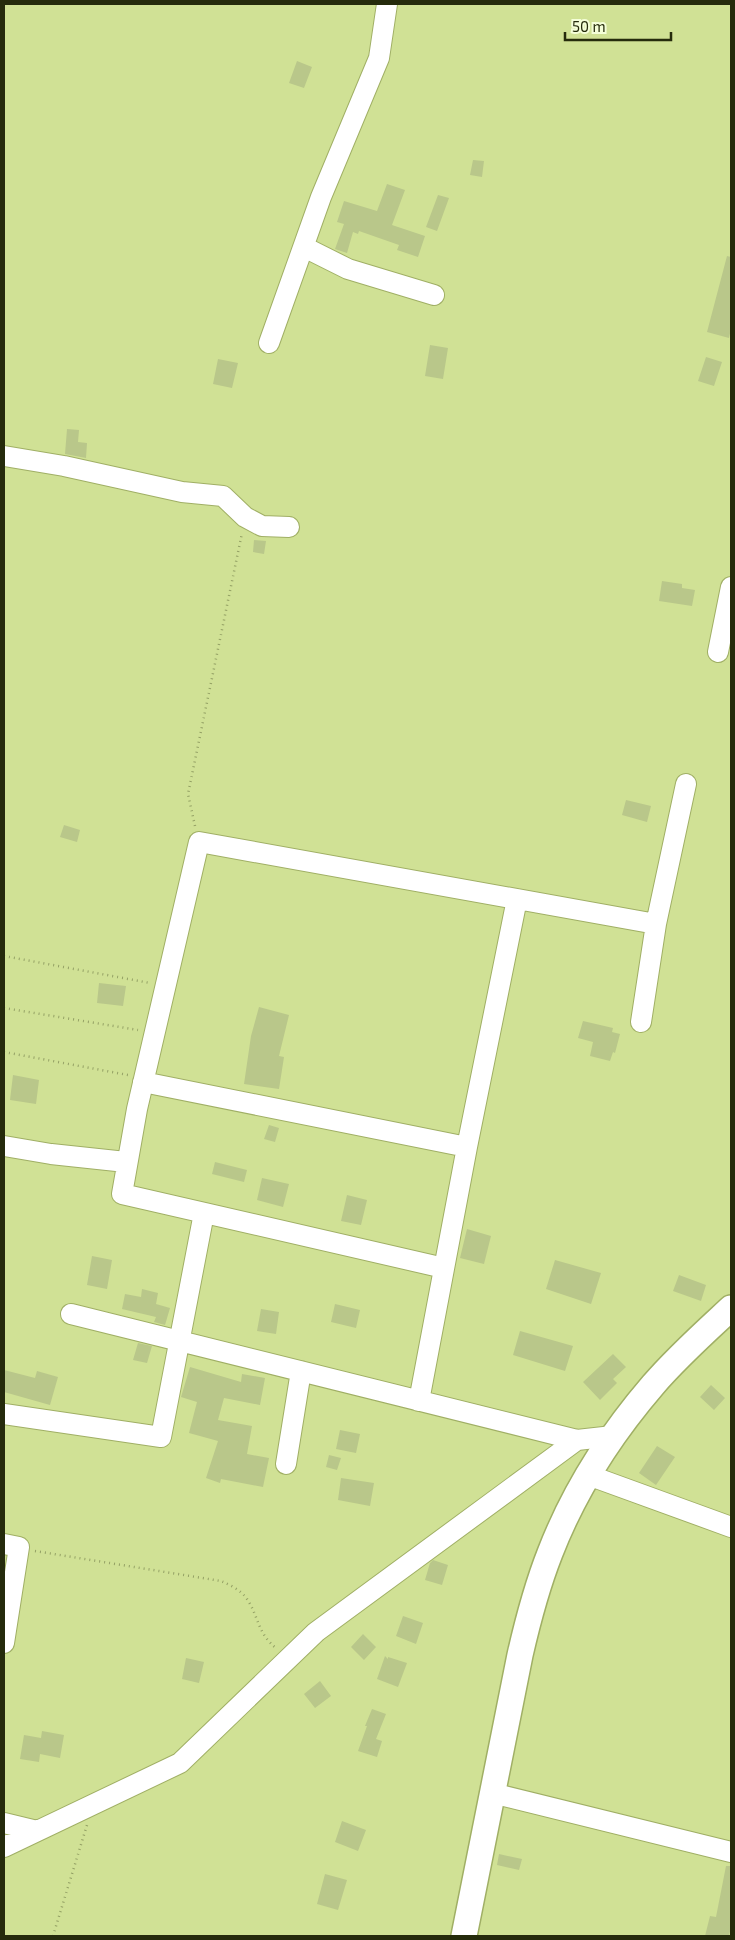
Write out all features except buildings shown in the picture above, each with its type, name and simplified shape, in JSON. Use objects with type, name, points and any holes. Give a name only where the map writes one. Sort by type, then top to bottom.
[{"type":"main road","points":[[464,1936],[520,1655],[531,1610],[550,1553],[588,1475],[613,1436],[654,1384],[685,1350],[731,1308]]},
{"type":"street","points":[[269,343],[321,197],[379,58],[387,4]]},
{"type":"street","points":[[304,247],[348,269],[434,295]]},
{"type":"street","points":[[4,456],[64,466],[182,492],[223,496],[245,517],[262,526],[289,527]]},
{"type":"street","points":[[718,652],[731,587]]},
{"type":"street","points":[[641,1022],[656,924],[686,784]]},
{"type":"street","points":[[444,1268],[122,1194],[126,1162],[199,842],[656,924]]},
{"type":"street","points":[[419,1401],[467,1147],[517,900]]},
{"type":"street","points":[[144,1080],[467,1147]]},
{"type":"street","points":[[4,1146],[51,1154],[126,1162]]},
{"type":"street","points":[[4,1414],[161,1437],[181,1341],[204,1213]]},
{"type":"street","points":[[71,1314],[577,1440],[613,1436]]},
{"type":"street","points":[[286,1464],[301,1371]]},
{"type":"street","points":[[4,1846],[180,1763],[316,1632],[577,1440]]},
{"type":"street","points":[[588,1475],[731,1527]]},
{"type":"street","points":[[4,1643],[11,1546]]},
{"type":"street","points":[[492,1793],[731,1852]]},
{"type":"street","points":[[4,1823],[37,1831]]},
{"type":"path","points":[[199,842],[188,794],[245,517]]},
{"type":"path","points":[[4,956],[166,986]]},
{"type":"path","points":[[4,1008],[155,1033]]},
{"type":"path","points":[[4,1052],[144,1080]]},
{"type":"path","points":[[11,1546],[52,1555],[221,1581],[246,1597],[263,1634],[273,1646],[290,1658]]},
{"type":"path","points":[[53,1936],[80,1846],[95,1804]]}]
